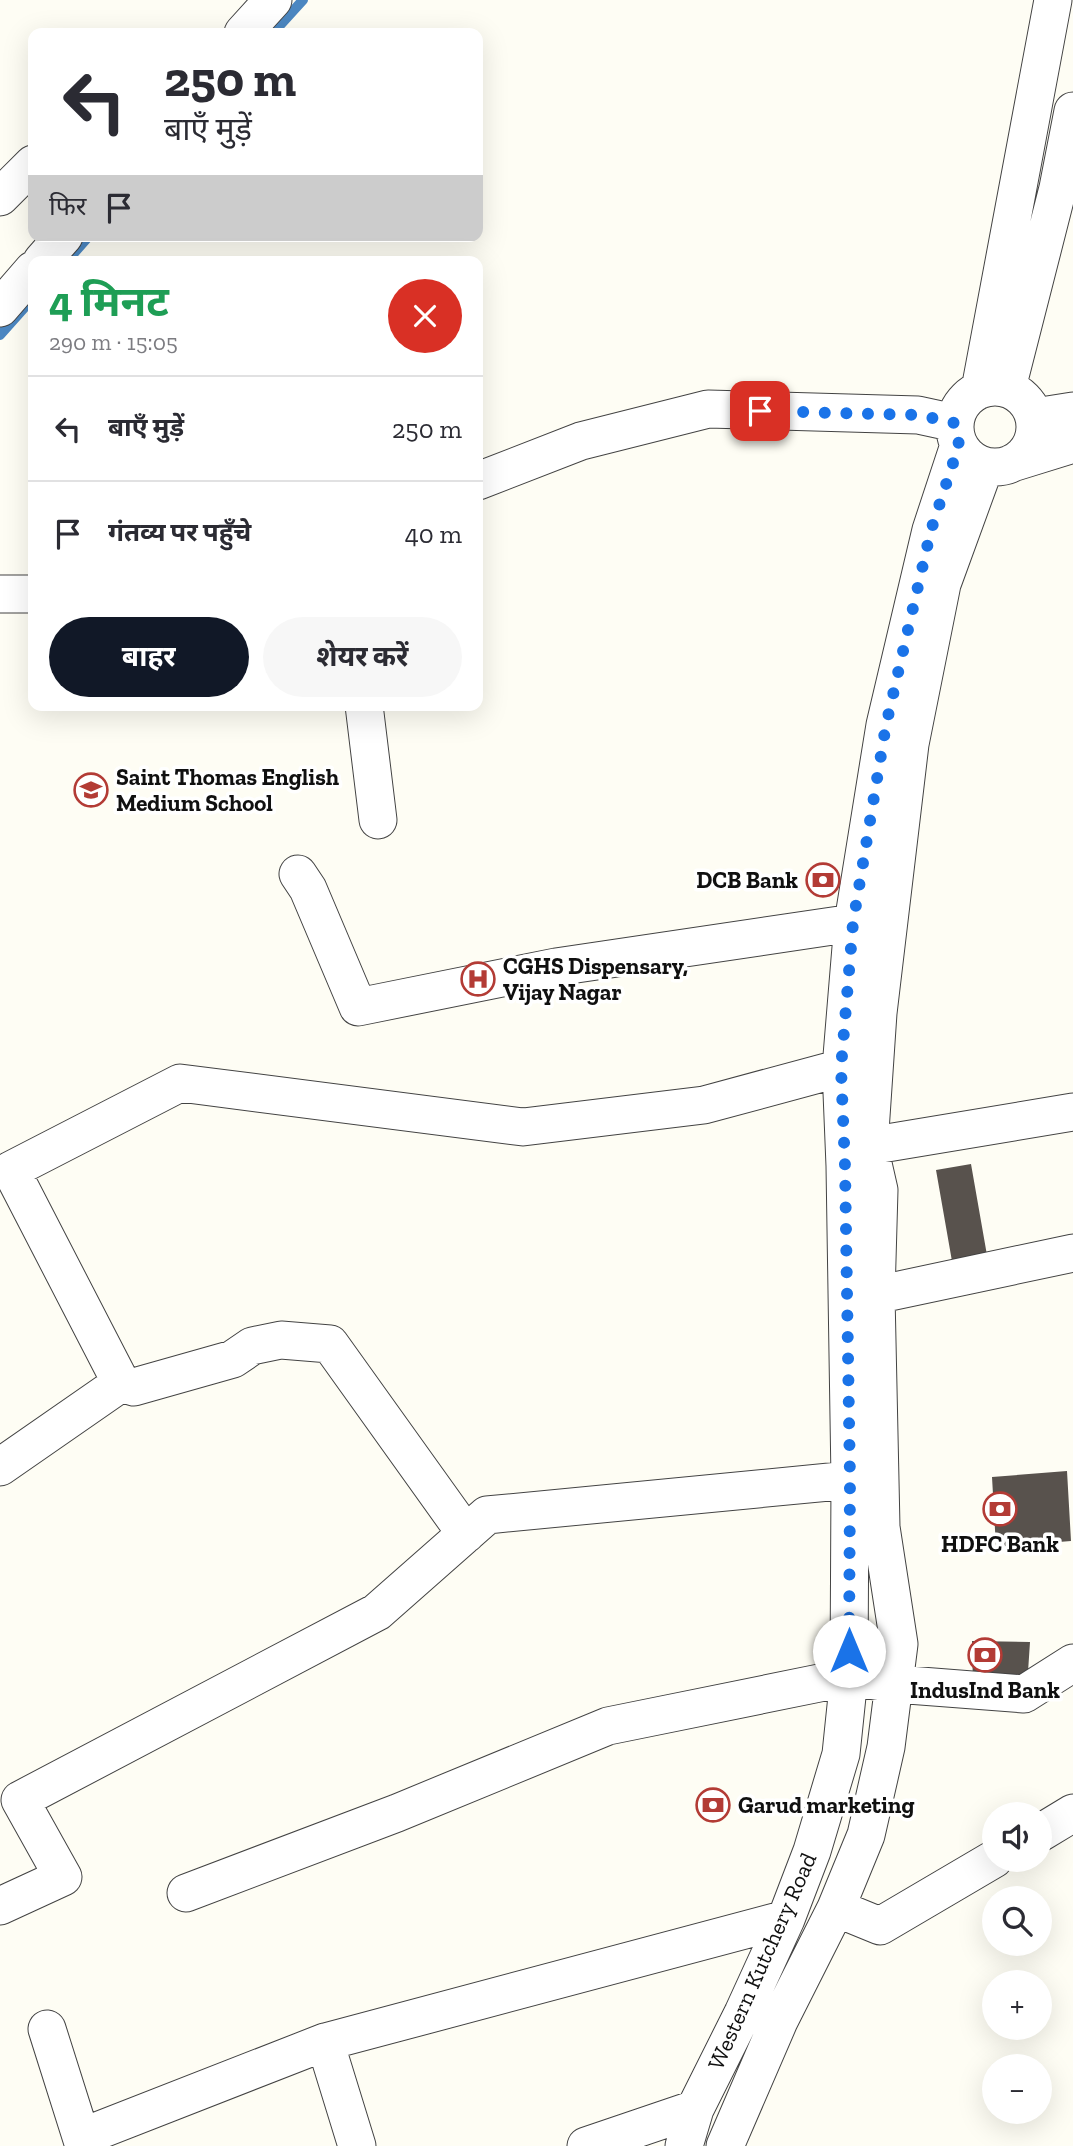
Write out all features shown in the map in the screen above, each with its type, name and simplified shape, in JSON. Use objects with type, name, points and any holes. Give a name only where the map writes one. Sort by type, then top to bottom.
[{"type":"street","points":[[248,28],[273,0]]},
{"type":"street","points":[[993,389],[1053,0]]},
{"type":"street","points":[[993,389],[1058,188],[1073,111]]},
{"type":"street","points":[[0,197],[28,169]]},
{"type":"street","points":[[46,256],[59,242]]},
{"type":"street","points":[[0,308],[28,276]]},
{"type":"street","points":[[483,479],[581,441],[708,409],[918,415],[978,449],[1024,455],[1032,444],[1036,431],[1035,417],[1020,394],[993,389],[963,403],[978,449],[942,584],[910,744],[878,1013],[869,1146],[879,1190],[876,1295],[881,1527],[900,1644],[886,1747],[866,1835],[836,1908],[779,2021],[725,2146]]},
{"type":"street","points":[[1035,417],[1073,411]]},
{"type":"street","points":[[978,449],[1073,444]]},
{"type":"street","name":"Western Kutchery Road","points":[[684,2146],[695,2109],[786,1919],[812,1851],[841,1754],[849,1676],[850,1480],[841,1068],[853,923],[886,725],[931,530],[978,449]]},
{"type":"street","points":[[0,594],[28,594]]},
{"type":"street","points":[[365,711],[378,820]]},
{"type":"street","points":[[298,874],[358,1007],[556,967],[853,923]]},
{"type":"street","points":[[466,1534],[330,1344],[281,1340],[252,1346],[233,1359],[134,1387],[121,1383],[11,1170],[180,1083],[523,1127],[704,1105],[841,1068]]},
{"type":"street","points":[[869,1146],[1073,1112]]},
{"type":"street","points":[[876,1295],[1073,1254]]},
{"type":"street","points":[[0,1467],[121,1383]]},
{"type":"street","points":[[0,1906],[63,1877],[20,1800],[377,1612],[487,1516],[850,1480]]},
{"type":"street","points":[[186,1893],[397,1813],[608,1726],[849,1676],[895,1684],[1024,1694],[1073,1663]]},
{"type":"street","points":[[1052,1826],[1073,1814]]},
{"type":"street","points":[[836,1908],[880,1926],[982,1866]]},
{"type":"street","points":[[47,2029],[83,2141],[325,2042],[786,1919]]},
{"type":"street","points":[[325,2042],[357,2146]]},
{"type":"street","points":[[586,2146],[695,2109]]},
{"type":"building","points":[[971,1164],[988,1261],[953,1267],[936,1170]]},
{"type":"building","points":[[1067,1471],[1071,1541],[996,1547],[992,1477]]},
{"type":"building","points":[[972,1641],[1030,1642],[1027,1687],[973,1687]]},
{"type":"waterway","points":[[278,28],[303,0]]},
{"type":"waterway","points":[[71,256],[84,242]]},
{"type":"waterway","points":[[0,335],[28,304]]},
{"type":"place","name":"Saint Thomas English Medium School","points":[[91,790]]},
{"type":"place","name":"DCB Bank","points":[[823,880]]},
{"type":"place","name":"CGHS Dispensary, Vijay Nagar","points":[[478,979]]},
{"type":"place","name":"HDFC Bank","points":[[1000,1509]]},
{"type":"place","name":"IndusInd Bank","points":[[985,1655]]},
{"type":"place","name":"Garud marketing","points":[[713,1805]]},
{"type":"route","points":[[760,411],[918,415],[955,423],[959,445],[931,530],[886,725],[853,923],[841,1068],[850,1480],[849,1651]]}]
